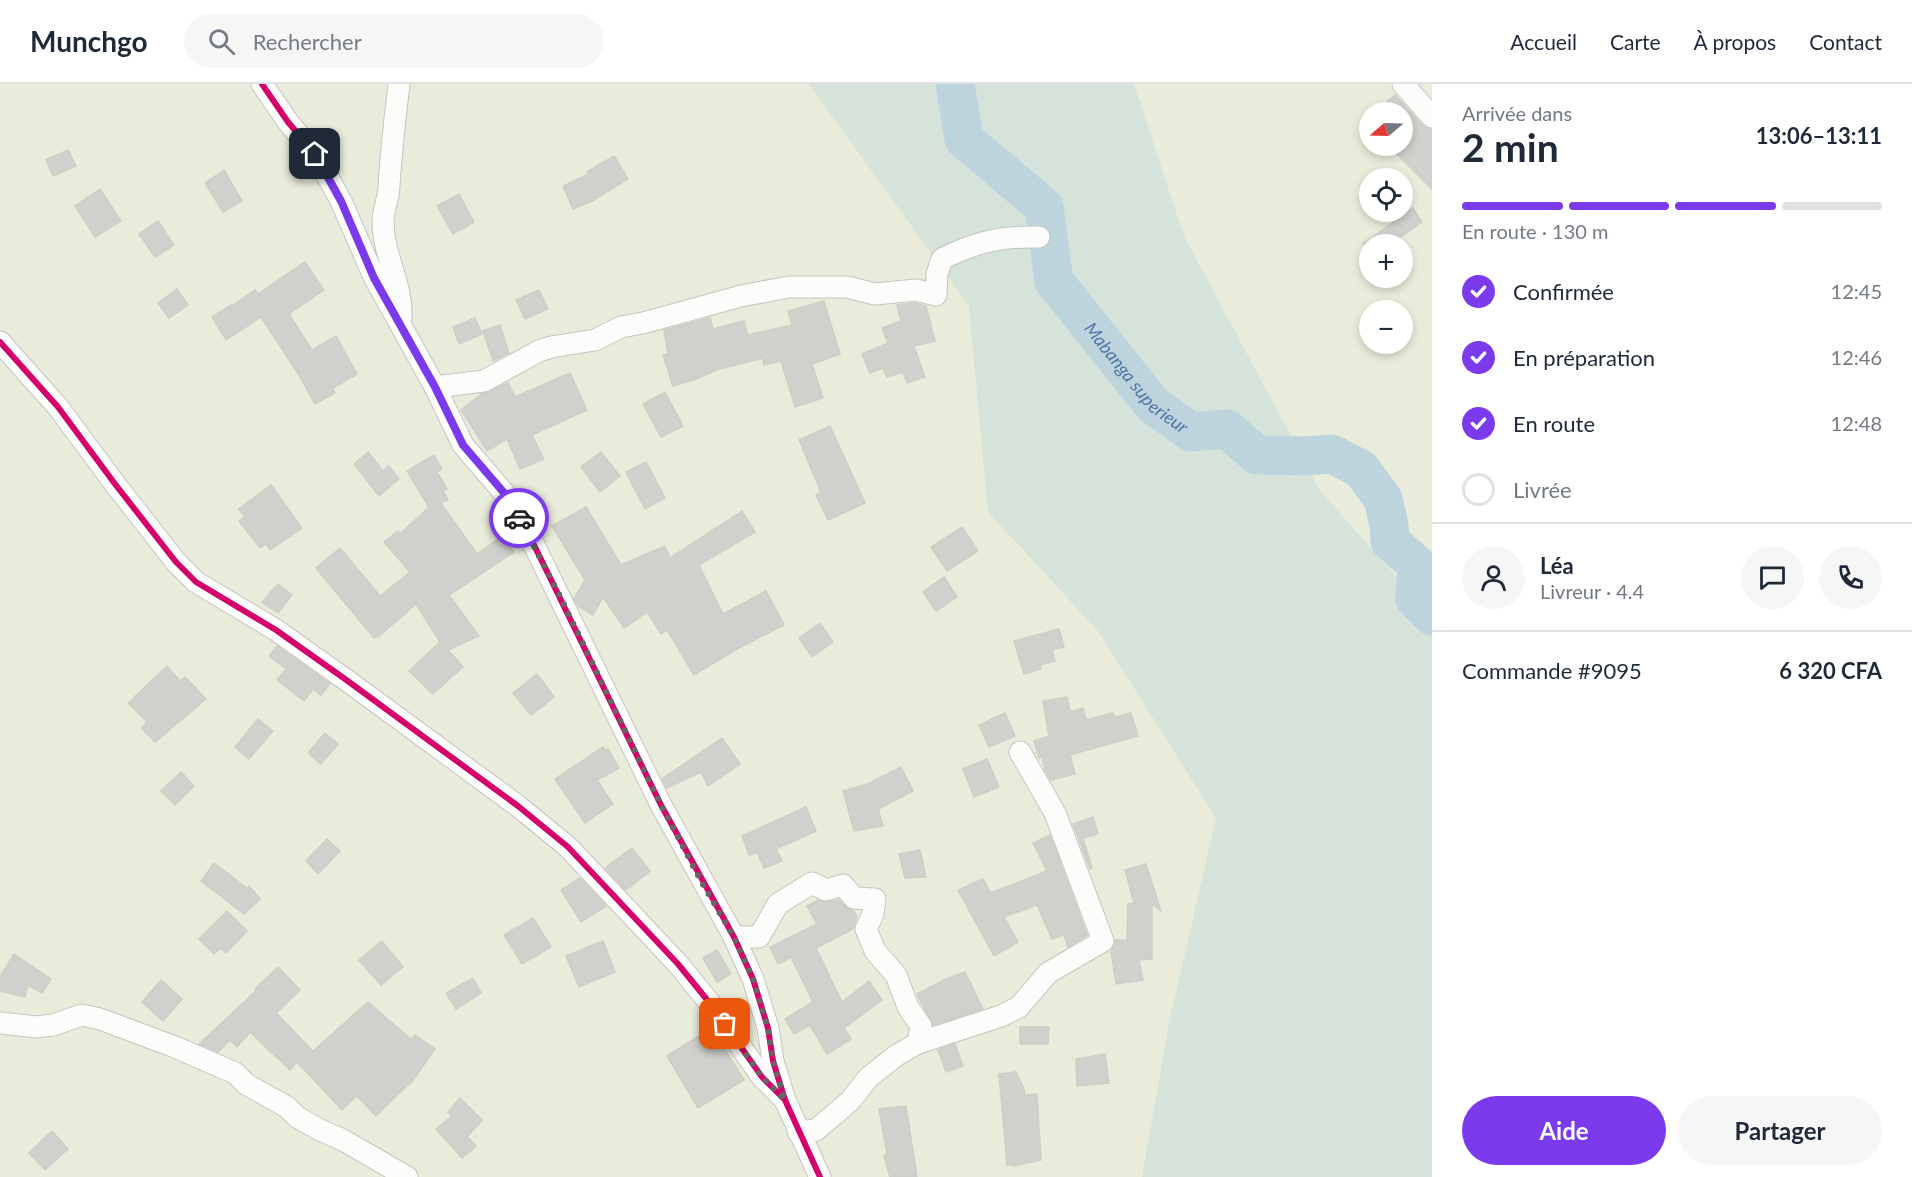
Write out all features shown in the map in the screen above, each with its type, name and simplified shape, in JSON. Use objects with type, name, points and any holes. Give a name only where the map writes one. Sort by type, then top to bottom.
[{"type":"street","points":[[262,84],[288,122],[315,154],[341,201],[361,250],[435,387],[463,445],[505,494],[535,548],[661,805],[702,883],[734,937],[753,979],[768,1028],[773,1061],[785,1100],[820,1177]]},
{"type":"street","points":[[399,84],[389,164],[389,188],[383,222],[388,256],[399,294],[400,324]]},
{"type":"street","points":[[1403,84],[1432,117]]},
{"type":"street","points":[[435,387],[484,381],[539,351],[551,347],[596,340],[621,327],[686,313],[741,296],[789,286],[847,287],[875,294],[916,290],[936,295],[937,274],[942,259],[989,240],[1039,237]]},
{"type":"street","points":[[0,342],[58,407],[176,562],[196,582],[276,630],[345,679],[518,806],[568,847],[678,964],[713,1007],[762,1077],[785,1100]]},
{"type":"street","points":[[798,1132],[816,1130],[850,1101],[868,1078],[897,1055],[918,1043],[1001,1016],[1019,1007],[1048,973],[1103,941],[1054,813],[1020,752]]},
{"type":"street","points":[[734,937],[759,938],[778,904],[812,883],[826,890],[843,885],[854,898],[875,899],[873,914],[866,929],[876,951],[896,975],[908,1006],[921,1026],[918,1043]]},
{"type":"street","points":[[0,1023],[36,1028],[82,1015],[100,1019],[175,1047],[235,1073],[246,1083],[287,1107],[297,1117],[343,1140],[407,1177]]},
{"type":"green space","points":[[0,84],[1432,84],[1432,1177],[0,1177]]},
{"type":"shaded area","points":[[809,84],[1134,84],[1184,236],[1321,492],[1432,616],[1432,1177],[1142,1177],[1169,1023],[1216,818],[1098,631],[988,512],[969,306]]},
{"type":"building","points":[[1395,95],[1401,102],[1386,102]]},
{"type":"building","points":[[1413,115],[1422,125],[1432,129],[1432,189],[1399,156],[1413,156]]},
{"type":"building","points":[[68,150],[76,166],[53,176],[46,160]]},
{"type":"building","points":[[614,156],[628,179],[592,201],[573,209],[563,186],[589,174],[587,172]]},
{"type":"building","points":[[224,170],[242,201],[223,212],[205,183]]},
{"type":"building","points":[[100,189],[121,221],[95,237],[75,206]]},
{"type":"building","points":[[459,194],[474,222],[453,234],[437,206]]},
{"type":"building","points":[[1413,208],[1422,222],[1405,234],[1377,234],[1394,222],[1413,222]]},
{"type":"building","points":[[158,221],[174,245],[155,257],[139,234]]},
{"type":"building","points":[[305,262],[324,290],[289,314],[312,350],[336,336],[357,374],[333,388],[335,393],[315,404],[261,317],[226,340],[212,317],[255,290],[258,294]]},
{"type":"building","points":[[177,289],[188,305],[169,318],[158,303]]},
{"type":"building","points":[[539,290],[548,309],[525,319],[516,300]]},
{"type":"building","points":[[824,301],[840,354],[812,364],[823,398],[795,407],[781,361],[764,365],[763,358],[719,369],[673,386],[663,355],[668,354],[664,330],[710,318],[713,329],[744,321],[748,335],[792,325],[788,311]]},
{"type":"building","points":[[915,303],[926,306],[935,341],[914,346],[925,377],[907,383],[903,372],[887,377],[883,368],[870,373],[862,354],[888,343],[882,328],[901,321],[897,305]]},
{"type":"building","points":[[475,318],[482,334],[459,344],[453,327]]},
{"type":"building","points":[[500,325],[509,353],[493,361],[483,331]]},
{"type":"building","points":[[570,373],[587,410],[532,435],[544,459],[520,469],[507,439],[487,451],[461,410],[482,394],[508,383],[515,397]]},
{"type":"building","points":[[665,392],[683,426],[661,437],[643,404]]},
{"type":"building","points":[[830,426],[865,503],[828,520],[816,495],[821,492],[799,440]]},
{"type":"building","points":[[368,452],[383,471],[389,466],[399,479],[379,496],[354,464]]},
{"type":"building","points":[[601,452],[620,476],[600,492],[581,467]]},
{"type":"building","points":[[434,455],[442,469],[437,472],[447,489],[443,491],[448,500],[441,503],[477,554],[502,536],[514,552],[449,595],[479,636],[448,650],[463,667],[433,694],[409,671],[440,642],[416,604],[374,638],[316,568],[340,548],[380,596],[410,572],[384,542],[398,531],[400,534],[429,507],[407,471]]},
{"type":"building","points":[[646,462],[665,498],[645,509],[626,472]]},
{"type":"building","points":[[271,485],[302,528],[270,550],[266,544],[260,548],[239,521],[245,517],[239,509]]},
{"type":"building","points":[[586,507],[621,565],[665,546],[670,558],[742,511],[755,532],[699,565],[723,614],[766,591],[784,625],[737,649],[694,675],[667,630],[661,634],[647,612],[624,628],[603,597],[593,615],[579,607],[574,599],[585,580],[552,526]]},
{"type":"building","points":[[962,527],[978,551],[947,571],[931,547]]},
{"type":"building","points":[[944,577],[957,597],[936,611],[923,592]]},
{"type":"building","points":[[278,584],[292,595],[278,613],[262,602]]},
{"type":"building","points":[[820,623],[833,642],[812,657],[799,638]]},
{"type":"building","points":[[1059,629],[1064,647],[1052,650],[1055,661],[1040,665],[1041,669],[1024,674],[1014,641]]},
{"type":"building","points":[[277,646],[330,684],[321,695],[313,689],[304,701],[277,680],[286,669],[269,656]]},
{"type":"building","points":[[167,666],[180,681],[185,677],[206,699],[155,742],[141,728],[147,722],[128,703]]},
{"type":"building","points":[[537,674],[554,697],[531,715],[513,693]]},
{"type":"building","points":[[1067,697],[1070,712],[1083,708],[1086,720],[1113,713],[1115,717],[1131,713],[1138,736],[1070,755],[1075,774],[1051,780],[1045,770],[1042,757],[1039,758],[1034,741],[1049,736],[1043,701]]},
{"type":"building","points":[[1005,713],[1015,736],[989,747],[979,725]]},
{"type":"building","points":[[258,719],[273,731],[249,759],[235,747]]},
{"type":"building","points":[[325,733],[338,744],[321,764],[308,753]]},
{"type":"building","points":[[722,738],[740,764],[708,786],[701,772],[667,788],[662,779]]},
{"type":"building","points":[[603,747],[606,751],[608,749],[619,768],[597,780],[613,804],[585,823],[555,779]]},
{"type":"building","points":[[987,759],[999,787],[974,797],[963,769]]},
{"type":"building","points":[[901,767],[913,791],[878,809],[883,826],[854,831],[843,791],[868,784]]},
{"type":"building","points":[[181,772],[194,786],[175,805],[161,791]]},
{"type":"building","points":[[806,807],[816,831],[776,849],[782,861],[764,868],[757,852],[749,855],[742,836]]},
{"type":"building","points":[[1093,817],[1098,834],[1083,838],[1092,868],[1090,869],[1073,824]]},
{"type":"building","points":[[1050,835],[1087,935],[1068,947],[1064,935],[1052,939],[1037,905],[1004,917],[1018,942],[994,956],[958,890],[983,879],[991,893],[1047,871],[1033,843]]},
{"type":"building","points":[[327,839],[340,851],[318,874],[306,861]]},
{"type":"building","points":[[632,848],[650,871],[626,890],[605,868]]},
{"type":"building","points":[[920,850],[926,877],[905,878],[899,854]]},
{"type":"building","points":[[214,863],[247,888],[249,886],[260,899],[244,914],[201,881]]},
{"type":"building","points":[[1146,864],[1161,911],[1152,904],[1152,959],[1139,960],[1143,980],[1116,984],[1111,950],[1115,940],[1127,940],[1128,904],[1134,903],[1125,870]]},
{"type":"building","points":[[580,878],[606,906],[581,922],[561,890]]},
{"type":"building","points":[[818,900],[829,902],[839,900],[848,909],[854,911],[857,917],[853,929],[816,948],[842,1002],[869,981],[882,1000],[844,1028],[851,1039],[827,1054],[810,1025],[794,1034],[785,1019],[813,1002],[791,957],[778,964],[770,947],[817,924],[807,906]]},
{"type":"building","points":[[227,911],[247,931],[226,953],[221,948],[214,954],[199,939]]},
{"type":"building","points":[[533,918],[551,947],[522,964],[504,935]]},
{"type":"building","points":[[382,941],[403,967],[381,985],[359,960]]},
{"type":"building","points":[[603,941],[615,972],[579,987],[566,956]]},
{"type":"building","points":[[717,950],[731,974],[717,982],[703,958]]},
{"type":"building","points":[[14,954],[51,979],[42,993],[28,985],[25,997],[0,991],[0,977]]},
{"type":"building","points":[[278,967],[300,990],[276,1013],[313,1051],[368,1002],[412,1040],[415,1035],[435,1049],[414,1079],[376,1116],[357,1096],[342,1110],[297,1062],[290,1070],[250,1032],[237,1047],[230,1040],[218,1052],[199,1044],[256,991],[255,989]]},
{"type":"building","points":[[965,972],[983,1009],[933,1025],[917,994]]},
{"type":"building","points":[[473,978],[481,993],[456,1009],[446,993]]},
{"type":"building","points":[[161,980],[182,999],[163,1021],[142,1002]]},
{"type":"building","points":[[1020,1027],[1049,1027],[1048,1044],[1020,1044]]},
{"type":"building","points":[[711,1028],[744,1080],[698,1108],[667,1056]]},
{"type":"building","points":[[955,1044],[963,1066],[946,1072],[938,1050]]},
{"type":"building","points":[[1105,1054],[1109,1083],[1077,1086],[1076,1059]]},
{"type":"building","points":[[1016,1072],[1025,1095],[1037,1094],[1041,1160],[1014,1166],[1007,1165],[999,1074]]},
{"type":"building","points":[[460,1098],[482,1120],[467,1137],[476,1146],[462,1158],[436,1129],[452,1116],[448,1112]]},
{"type":"building","points":[[906,1106],[917,1177],[890,1177],[884,1155],[887,1154],[879,1109]]},
{"type":"building","points":[[52,1131],[68,1149],[45,1170],[29,1153]]},
{"type":"waterway","name":"Mabanga superieur","points":[[955,84],[964,139],[1044,207],[1054,281],[1153,405],[1191,432],[1227,429],[1257,455],[1332,454],[1361,469],[1383,499],[1390,541],[1417,565],[1415,599],[1432,616]]},
{"type":"cycle path","points":[[262,84],[288,122],[315,154],[341,201],[374,277],[435,387],[463,445],[505,494],[535,547],[661,805],[734,937],[753,979],[768,1028],[773,1061],[785,1100],[820,1177]]},
{"type":"cycle path","points":[[0,342],[58,407],[176,562],[196,582],[276,630],[345,679],[518,806],[568,847],[678,964],[713,1007],[762,1077],[783,1098]]},
{"type":"way so far","points":[[519,518],[558,592],[579,640],[661,805],[702,883],[734,937],[753,979],[768,1028],[773,1061],[785,1100],[762,1077],[725,1024]]},
{"type":"route","points":[[315,154],[341,201],[374,278],[435,387],[463,445],[505,494],[519,518]]}]
